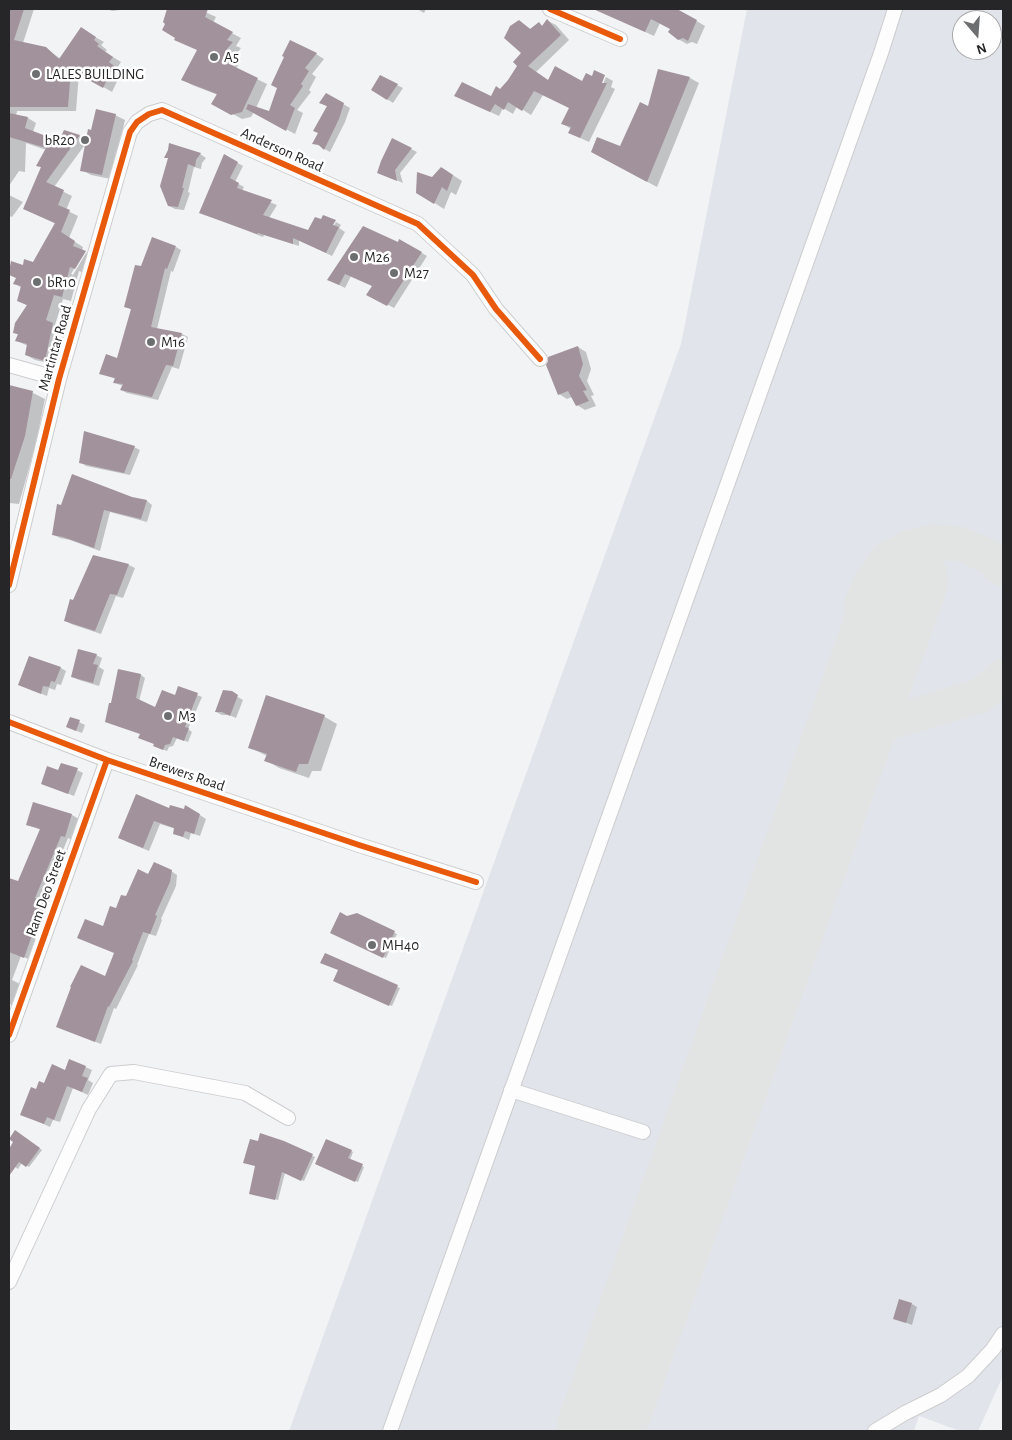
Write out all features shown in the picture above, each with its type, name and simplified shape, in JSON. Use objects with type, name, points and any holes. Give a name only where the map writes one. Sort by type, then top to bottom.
[{"type":"street","points":[[550,9],[620,39]]},
{"type":"street","points":[[390,1431],[895,9]]},
{"type":"street","name":"Anderson Road","points":[[137,122],[149,114],[162,110],[418,224],[473,275],[496,309],[540,359]]},
{"type":"street","name":"Martintar Road","points":[[9,585],[59,379],[130,132],[137,122]]},
{"type":"street","points":[[9,365],[59,379]]},
{"type":"street","name":"Brewers Road","points":[[9,722],[107,760],[359,845],[476,882]]},
{"type":"street","name":"Ram Deo Street","points":[[9,1035],[107,760]]},
{"type":"street","points":[[9,1282],[89,1109],[111,1074],[134,1072],[245,1093],[288,1118]]},
{"type":"street","points":[[511,1090],[643,1132]]},
{"type":"street","points":[[875,1431],[941,1395],[968,1376],[993,1349],[1003,1334]]},
{"type":"shaded area","points":[[747,9],[1003,9],[1003,1376],[978,1431],[960,1431],[919,1416],[914,1431],[289,1431],[681,344]]},
{"type":"building","points":[[9,9],[24,9],[14,40],[46,47],[59,59],[81,27],[96,37],[94,40],[99,44],[97,46],[113,57],[109,62],[114,66],[103,88],[71,70],[68,107],[9,107]]},
{"type":"building","points":[[167,9],[208,9],[205,17],[233,32],[227,40],[233,42],[227,49],[232,52],[227,63],[258,78],[242,112],[231,115],[211,104],[217,94],[181,80],[197,50],[174,40],[175,38],[162,30],[165,24],[163,22]]},
{"type":"building","points":[[593,9],[677,9],[697,20],[688,41],[683,38],[678,40],[668,32],[670,29],[651,19],[645,32]]},
{"type":"building","points":[[547,19],[561,35],[528,66],[548,80],[555,66],[582,81],[586,73],[592,76],[594,70],[605,75],[602,83],[607,83],[580,138],[568,133],[571,127],[561,124],[569,108],[534,91],[522,111],[508,102],[504,110],[495,104],[490,112],[454,96],[462,82],[491,96],[496,86],[500,89],[517,66],[513,62],[521,53],[504,38],[510,26],[519,20],[530,29],[539,22],[542,26]]},
{"type":"building","points":[[290,40],[317,53],[305,68],[309,71],[301,84],[303,86],[290,105],[295,108],[286,131],[246,109],[248,104],[269,111],[277,88],[271,85]]},
{"type":"building","points":[[658,69],[690,77],[647,182],[591,152],[597,137],[620,146],[640,102],[648,106]]},
{"type":"building","points":[[380,75],[398,84],[387,100],[371,90]]},
{"type":"building","points":[[326,93],[344,103],[339,119],[324,150],[319,145],[312,144],[318,133],[313,131],[327,106],[319,103]]},
{"type":"building","name":"bR20","points":[[96,109],[116,114],[102,175],[80,171],[88,129],[91,130]]},
{"type":"building","points":[[9,113],[28,117],[25,128],[59,141],[64,130],[80,135],[46,182],[64,190],[58,205],[70,210],[61,232],[75,241],[73,246],[86,251],[75,269],[70,267],[62,297],[54,295],[46,320],[53,323],[45,361],[25,355],[27,344],[15,341],[18,334],[13,333],[15,323],[27,305],[17,301],[21,286],[13,284],[16,278],[9,275],[9,271],[11,261],[23,265],[24,259],[33,262],[55,223],[23,209],[41,167],[36,166],[46,148],[9,137]]},
{"type":"building","points":[[392,138],[412,148],[395,170],[397,181],[377,173]]},
{"type":"building","points":[[169,143],[201,153],[196,160],[195,167],[188,164],[182,188],[184,188],[178,207],[168,206],[160,186],[168,158],[164,158]]},
{"type":"building","points":[[224,154],[238,162],[230,178],[239,183],[237,188],[272,200],[263,215],[308,230],[315,217],[321,219],[323,215],[336,220],[333,225],[339,227],[326,253],[293,238],[293,244],[257,234],[199,213]]},
{"type":"building","points":[[441,167],[453,175],[447,191],[442,187],[434,204],[416,193],[417,172],[432,177]]},
{"type":"building","points":[[363,226],[398,242],[399,239],[422,252],[387,306],[366,295],[372,286],[345,274],[339,285],[327,280]]},
{"type":"building","points":[[152,237],[176,246],[167,269],[165,268],[151,327],[182,333],[173,366],[166,365],[152,397],[120,390],[123,384],[113,383],[115,378],[99,374],[106,354],[117,358],[131,309],[124,307],[135,265],[141,266]]},
{"type":"building","points":[[578,346],[583,364],[579,376],[587,390],[583,391],[589,401],[576,406],[568,391],[558,395],[546,365],[548,357]]},
{"type":"building","points":[[9,385],[33,391],[25,436],[11,479],[9,479]]},
{"type":"building","points":[[84,431],[135,446],[124,473],[79,463]]},
{"type":"building","points":[[72,474],[132,497],[147,500],[141,519],[104,510],[94,548],[52,535],[57,504],[61,505]]},
{"type":"building","points":[[93,555],[129,564],[117,595],[110,594],[95,631],[64,621],[70,599],[73,600]]},
{"type":"building","points":[[78,649],[97,654],[93,664],[98,665],[93,683],[71,677]]},
{"type":"building","points":[[29,656],[61,667],[55,682],[51,681],[49,687],[43,686],[41,694],[18,685]]},
{"type":"building","points":[[118,669],[141,674],[136,698],[155,707],[162,690],[175,695],[178,686],[198,693],[185,727],[189,728],[184,741],[173,737],[170,744],[165,745],[163,750],[153,746],[154,744],[138,738],[140,734],[105,722]]},
{"type":"building","points":[[223,690],[232,691],[238,695],[230,716],[222,712],[215,712]]},
{"type":"building","points":[[266,695],[325,715],[308,764],[299,764],[296,772],[264,761],[267,754],[248,748]]},
{"type":"building","points":[[70,717],[80,720],[76,731],[66,727]]},
{"type":"building","points":[[61,763],[78,768],[68,794],[41,784],[47,766],[58,770]]},
{"type":"building","points":[[136,794],[169,808],[170,805],[184,809],[185,805],[200,814],[194,834],[185,831],[183,837],[173,834],[174,828],[154,821],[143,848],[118,838]]},
{"type":"building","points":[[33,802],[72,814],[65,837],[61,836],[35,898],[44,901],[24,958],[9,952],[9,878],[18,881],[40,829],[26,825]]},
{"type":"building","points":[[154,862],[172,870],[170,882],[155,915],[157,916],[150,934],[143,932],[133,961],[108,1006],[95,1042],[56,1027],[70,987],[81,965],[105,976],[114,953],[77,938],[85,919],[103,926],[110,906],[116,908],[121,895],[126,896],[138,869],[148,874]]},
{"type":"building","name":"MH40","points":[[340,912],[347,916],[357,913],[395,931],[383,958],[330,933]]},
{"type":"building","points":[[325,953],[398,985],[389,1006],[333,981],[338,970],[320,963]]},
{"type":"building","points":[[69,1059],[86,1066],[82,1076],[88,1078],[82,1092],[67,1086],[54,1120],[47,1117],[44,1124],[20,1115],[31,1087],[36,1089],[39,1081],[44,1083],[52,1064],[65,1070]]},
{"type":"building","points":[[15,1130],[40,1148],[26,1167],[19,1162],[9,1176],[9,1149],[13,1142],[9,1139]]},
{"type":"building","points":[[260,1133],[313,1154],[301,1181],[282,1172],[275,1200],[249,1194],[255,1166],[243,1163],[250,1139],[258,1141]]},
{"type":"building","points":[[326,1139],[352,1150],[348,1158],[363,1164],[355,1182],[315,1164]]},
{"type":"building","points":[[899,1299],[912,1303],[906,1323],[893,1319]]},
{"type":"taxiway","points":[[874,664],[865,646],[861,627],[861,605],[871,583],[886,564],[908,548],[931,542],[960,544],[986,555],[1003,569]]},
{"type":"taxiway","points":[[838,765],[861,740],[885,724],[979,696],[1003,676]]},
{"type":"runway","points":[[600,1431],[904,580]]},
{"type":"cycle path","points":[[550,9],[620,39]]},
{"type":"cycle path","points":[[9,585],[59,379],[130,132],[137,122],[149,114],[162,110],[418,224],[473,275],[496,309],[540,359]]},
{"type":"cycle path","points":[[9,722],[107,760],[359,845],[476,882]]},
{"type":"cycle path","points":[[9,1035],[107,760]]},
{"type":"place","name":"A5","points":[[214,57]]},
{"type":"place","name":"LALES BUILDING","points":[[36,74]]},
{"type":"place","name":"bR20","points":[[85,140]]},
{"type":"place","name":"M26","points":[[354,257]]},
{"type":"place","name":"M27","points":[[394,273]]},
{"type":"place","name":"bR10","points":[[37,282]]},
{"type":"place","name":"M16","points":[[151,342]]},
{"type":"place","name":"M3","points":[[168,716]]},
{"type":"place","name":"MH40","points":[[372,945]]}]
